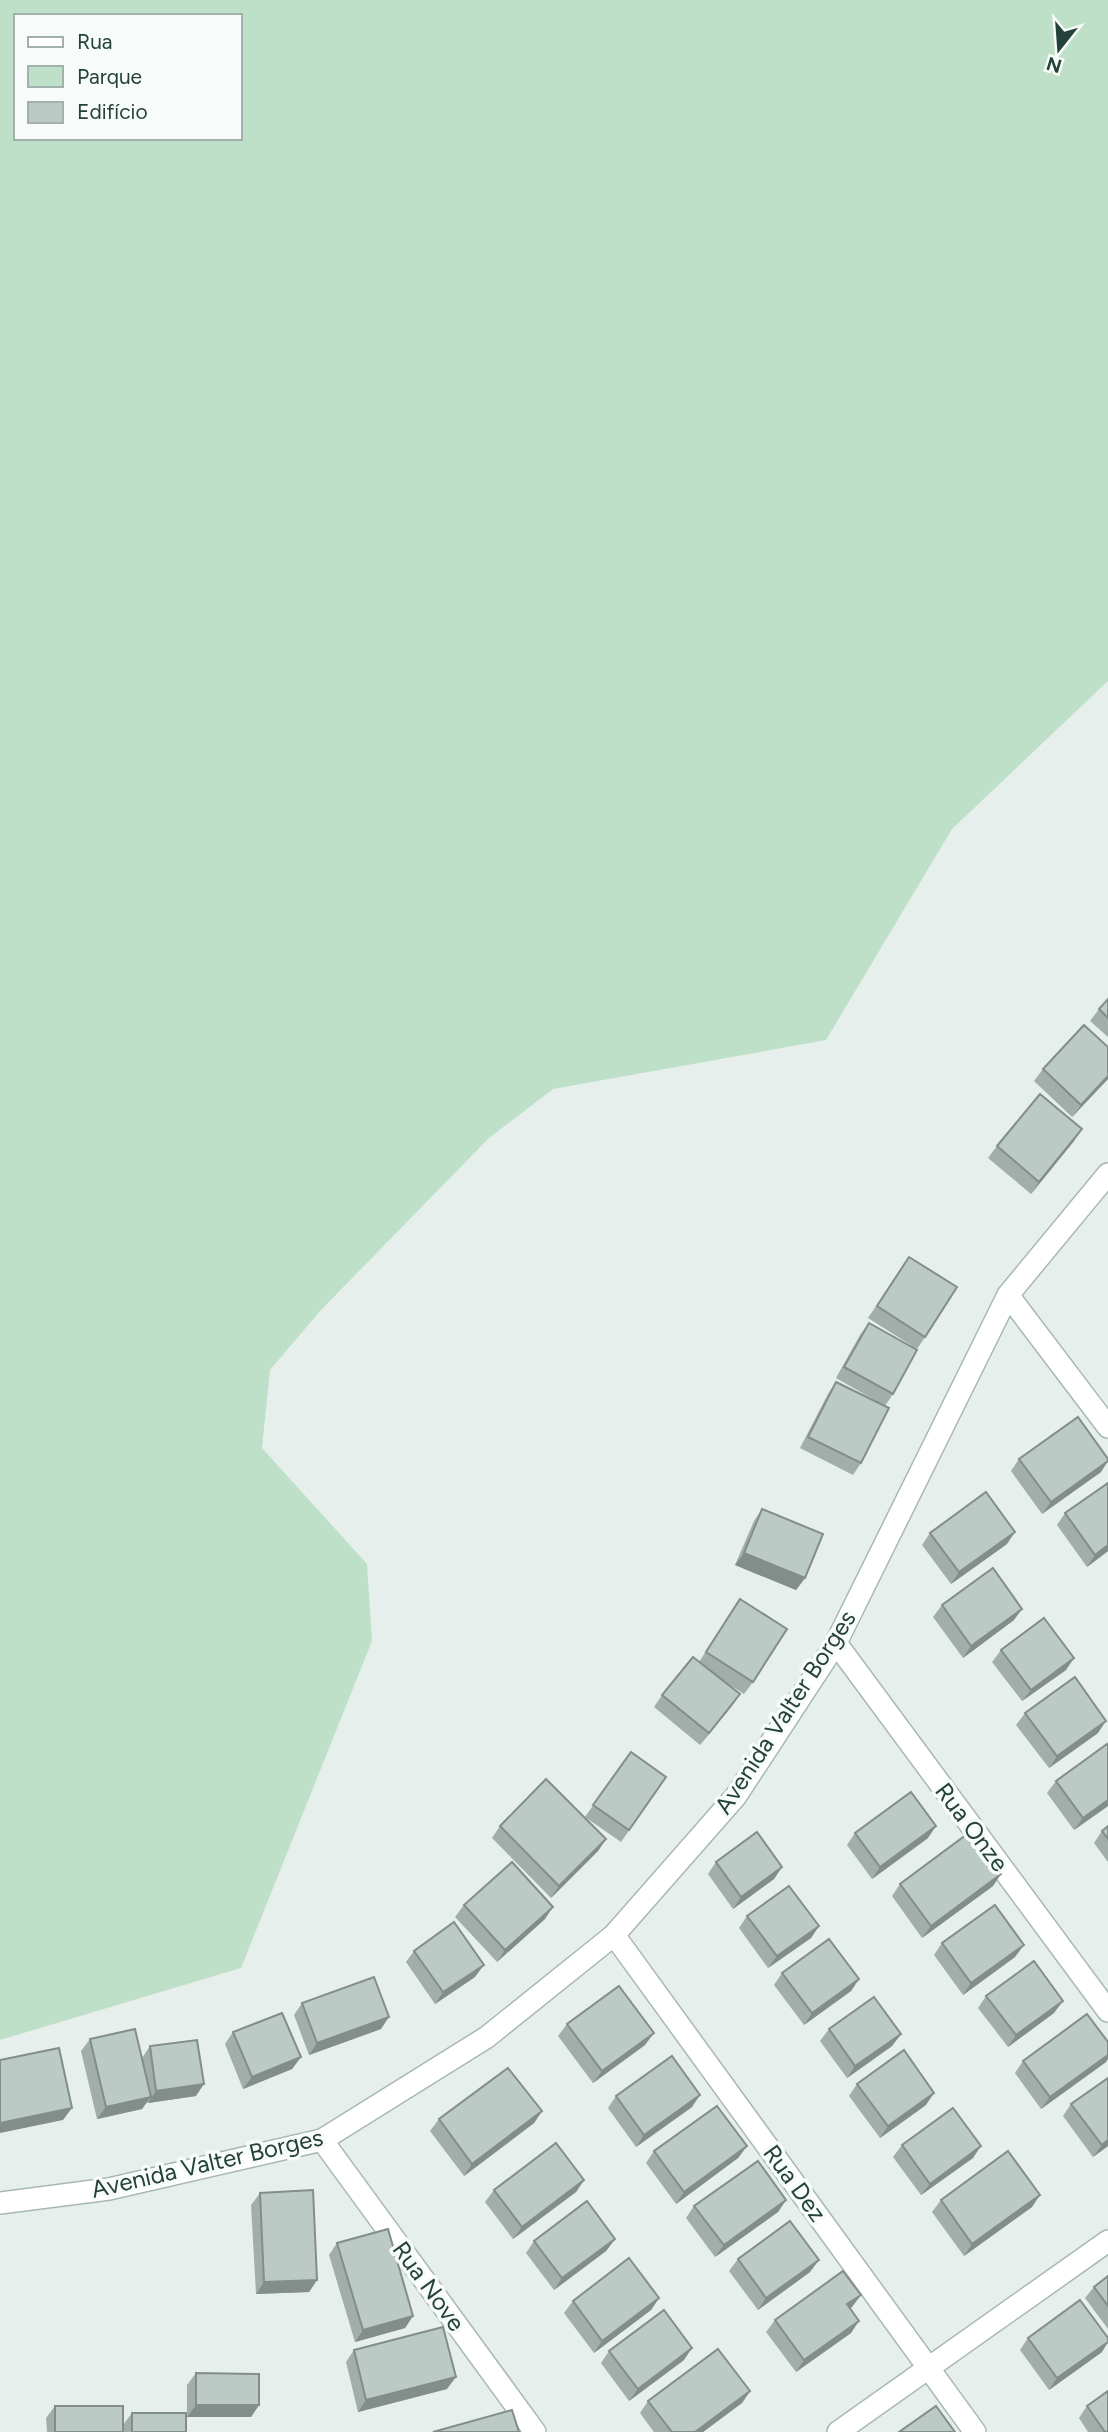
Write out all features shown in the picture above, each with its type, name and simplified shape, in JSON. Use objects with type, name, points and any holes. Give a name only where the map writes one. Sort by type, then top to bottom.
[{"type":"street","name":"Avenida Valter Borges","points":[[0,2203],[109,2189],[322,2140],[487,2037],[614,1935],[737,1796],[836,1643],[1008,1295],[1108,1174]]},
{"type":"street","points":[[1008,1295],[1108,1427]]},
{"type":"street","name":"Rua Onze","points":[[836,1643],[1108,2011]]},
{"type":"street","name":"Rua Dez","points":[[614,1935],[975,2432]]},
{"type":"street","name":"Rua Nove","points":[[322,2140],[536,2432]]},
{"type":"street","points":[[838,2432],[1108,2241]]},
{"type":"green space","points":[[0,0],[1108,0],[1108,681],[952,829],[826,1040],[553,1089],[489,1138],[321,1310],[270,1370],[262,1448],[367,1564],[372,1641],[241,1968],[0,2040]]},
{"type":"building","points":[[1108,999],[1108,1018],[1099,1009]]},
{"type":"building","points":[[1084,1025],[1108,1047],[1108,1076],[1081,1105],[1043,1069]]},
{"type":"building","points":[[1040,1094],[1082,1129],[1039,1182],[997,1146]]},
{"type":"building","points":[[909,1257],[957,1287],[925,1337],[877,1306]]},
{"type":"building","points":[[869,1323],[917,1350],[893,1394],[844,1367]]},
{"type":"building","points":[[836,1382],[889,1408],[861,1463],[808,1437]]},
{"type":"building","points":[[1078,1417],[1108,1461],[1051,1502],[1019,1459]]},
{"type":"building","points":[[1108,1483],[1108,1545],[1095,1555],[1065,1513]]},
{"type":"building","points":[[986,1492],[1015,1532],[959,1572],[930,1533]]},
{"type":"building","points":[[762,1509],[823,1534],[805,1578],[744,1553]]},
{"type":"building","points":[[993,1568],[1022,1609],[971,1646],[942,1605]]},
{"type":"building","points":[[740,1599],[787,1629],[753,1682],[706,1652]]},
{"type":"building","points":[[1044,1618],[1074,1658],[1031,1690],[1001,1650]]},
{"type":"building","points":[[693,1657],[740,1694],[709,1733],[662,1695]]},
{"type":"building","points":[[1075,1677],[1106,1721],[1057,1756],[1025,1713]]},
{"type":"building","points":[[1107,1744],[1108,1800],[1083,1818],[1056,1781]]},
{"type":"building","points":[[631,1752],[666,1777],[629,1830],[593,1805]]},
{"type":"building","points":[[546,1779],[606,1839],[559,1886],[500,1826]]},
{"type":"building","points":[[911,1792],[936,1826],[880,1867],[855,1833]]},
{"type":"building","points":[[1108,1826],[1108,1839],[1102,1831]]},
{"type":"building","points":[[757,1832],[782,1867],[741,1897],[716,1862]]},
{"type":"building","points":[[970,1832],[1001,1874],[931,1926],[900,1884]]},
{"type":"building","points":[[512,1862],[553,1907],[505,1950],[464,1905]]},
{"type":"building","points":[[789,1886],[819,1926],[777,1956],[747,1916]]},
{"type":"building","points":[[995,1905],[1024,1945],[971,1983],[942,1943]]},
{"type":"building","points":[[454,1922],[484,1965],[443,1992],[414,1951]]},
{"type":"building","points":[[829,1939],[859,1979],[812,2013],[782,1973]]},
{"type":"building","points":[[1034,1961],[1063,2001],[1016,2035],[986,1996]]},
{"type":"building","points":[[374,1977],[389,2017],[317,2043],[302,2003]]},
{"type":"building","points":[[619,1986],[654,2033],[602,2071],[567,2024]]},
{"type":"building","points":[[874,1997],[901,2034],[855,2066],[829,2029]]},
{"type":"building","points":[[282,2013],[301,2057],[252,2077],[233,2032]]},
{"type":"building","points":[[1087,2014],[1108,2042],[1108,2055],[1050,2097],[1023,2061]]},
{"type":"building","points":[[135,2029],[151,2097],[106,2107],[90,2039]]},
{"type":"building","points":[[197,2040],[204,2084],[156,2091],[150,2046]]},
{"type":"building","points":[[59,2048],[72,2108],[0,2123],[0,2060]]},
{"type":"building","points":[[904,2050],[934,2093],[888,2126],[857,2084]]},
{"type":"building","points":[[672,2056],[700,2095],[644,2135],[616,2096]]},
{"type":"building","points":[[508,2068],[542,2111],[472,2164],[439,2119]]},
{"type":"building","points":[[1108,2078],[1108,2140],[1102,2145],[1071,2104]]},
{"type":"building","points":[[717,2106],[747,2146],[684,2192],[654,2151]]},
{"type":"building","points":[[953,2108],[981,2146],[930,2184],[902,2145]]},
{"type":"building","points":[[556,2143],[584,2180],[522,2227],[494,2190]]},
{"type":"building","points":[[1008,2151],[1040,2195],[972,2244],[941,2200]]},
{"type":"building","points":[[758,2161],[786,2200],[724,2245],[694,2206]]},
{"type":"building","points":[[313,2190],[317,2280],[264,2282],[260,2193]]},
{"type":"building","points":[[587,2201],[615,2239],[562,2278],[534,2241]]},
{"type":"building","points":[[790,2221],[819,2260],[766,2298],[738,2259]]},
{"type":"building","points":[[388,2229],[413,2316],[363,2330],[337,2243]]},
{"type":"building","points":[[629,2258],[659,2298],[602,2341],[573,2301]]},
{"type":"building","points":[[843,2271],[861,2295],[847,2304],[859,2321],[804,2360],[775,2320]]},
{"type":"building","points":[[1108,2276],[1108,2306],[1094,2287]]},
{"type":"building","points":[[1080,2300],[1108,2338],[1108,2342],[1057,2378],[1028,2338]]},
{"type":"building","points":[[664,2310],[692,2348],[638,2389],[609,2351]]},
{"type":"building","points":[[443,2327],[456,2377],[366,2400],[354,2350]]},
{"type":"building","points":[[718,2349],[750,2391],[695,2432],[672,2432],[648,2401]]},
{"type":"building","points":[[196,2373],[259,2374],[259,2405],[196,2405]]},
{"type":"building","points":[[1108,2391],[1108,2432],[1105,2432],[1087,2406]]},
{"type":"building","points":[[55,2406],[123,2406],[123,2432],[55,2432]]},
{"type":"building","points":[[936,2406],[955,2432],[899,2432]]},
{"type":"building","points":[[512,2410],[519,2432],[433,2432]]},
{"type":"building","points":[[132,2413],[186,2413],[186,2432],[132,2432]]}]
